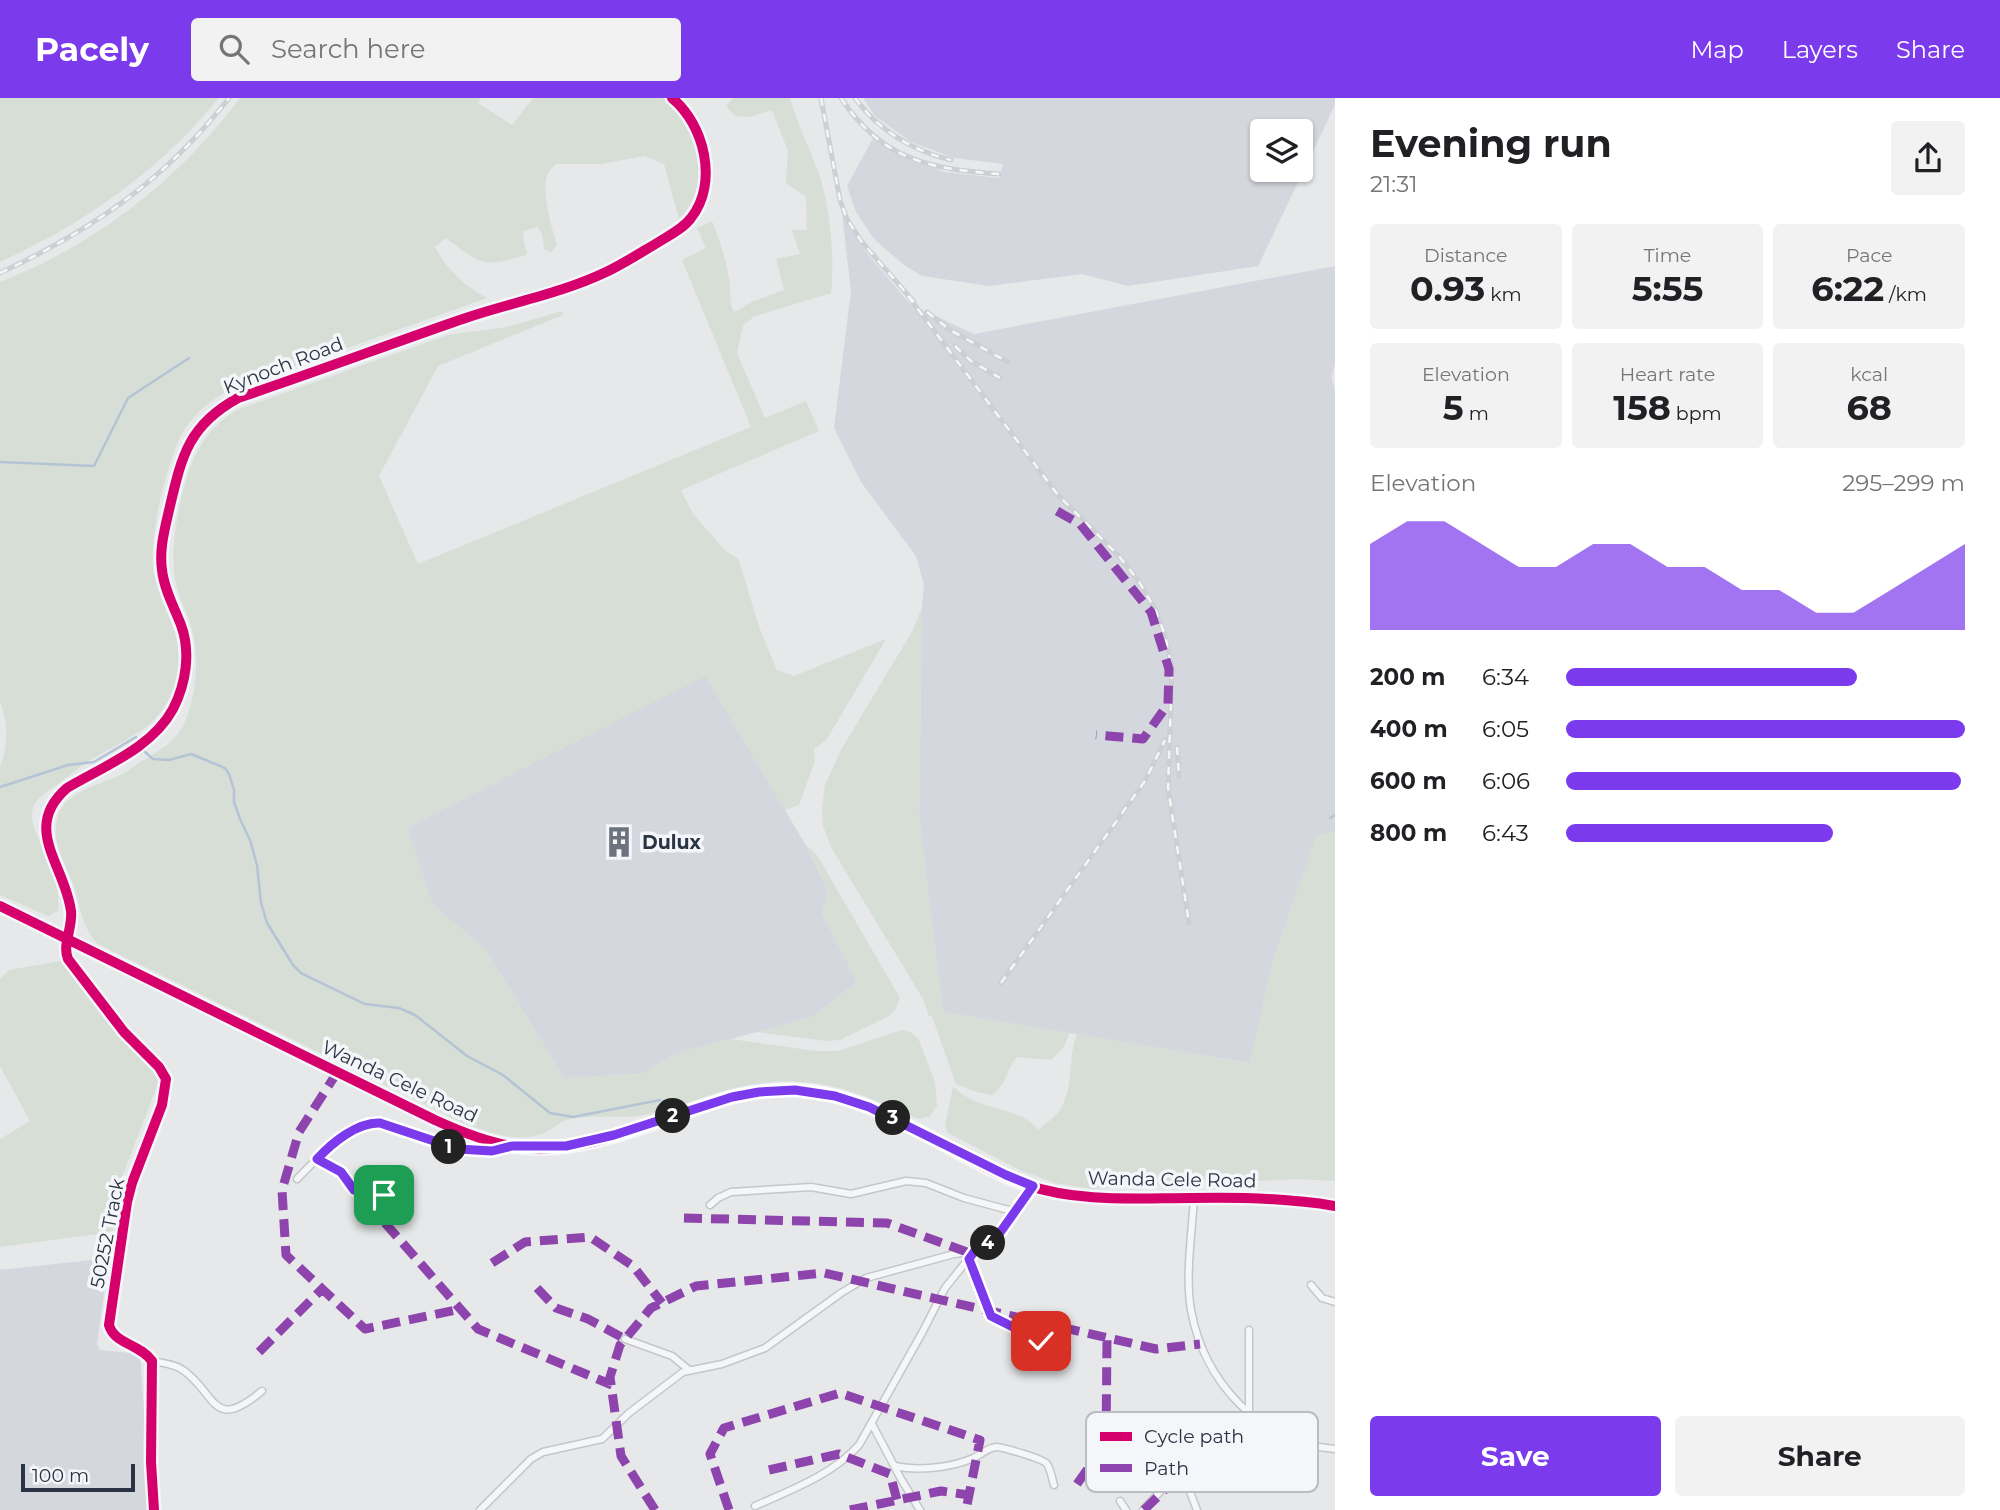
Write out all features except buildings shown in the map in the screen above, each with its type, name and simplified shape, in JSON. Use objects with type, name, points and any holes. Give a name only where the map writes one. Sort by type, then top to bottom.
[{"type":"street","name":"Kynoch Road","points":[[68,940],[71,914],[64,885],[45,833],[47,814],[67,788],[146,742],[173,709],[180,691],[186,661],[185,642],[164,580],[161,551],[178,470],[194,434],[214,412],[237,398],[458,320],[605,273],[677,230],[697,209],[705,175],[702,145],[695,124],[685,109],[672,98]]},
{"type":"street","name":"Wanda Cele Road","points":[[0,906],[435,1120],[458,1130],[512,1146],[542,1148],[576,1145],[732,1097],[795,1090],[835,1096],[869,1107],[1006,1175],[1059,1193],[1107,1199],[1276,1198],[1335,1206]]},
{"type":"street","name":"50252 Track","points":[[68,940],[66,954],[71,965],[88,982],[124,1032],[159,1067],[166,1079],[162,1105],[129,1192],[109,1325],[115,1336],[138,1347],[152,1361]]},
{"type":"street","points":[[298,1179],[317,1159],[353,1131],[370,1123],[380,1123],[458,1149],[492,1151],[512,1146]]},
{"type":"street","points":[[317,1159],[341,1172],[354,1190],[384,1195]]},
{"type":"street","points":[[710,1205],[732,1192],[811,1187],[851,1194],[915,1181],[1016,1212]]},
{"type":"street","points":[[755,1506],[813,1479],[847,1457],[859,1445],[945,1288],[974,1252],[999,1234],[1033,1186]]},
{"type":"street","points":[[1194,1198],[1191,1310],[1209,1366],[1220,1384],[1248,1412]]},
{"type":"street","points":[[480,1510],[537,1455],[602,1439],[671,1379],[689,1370],[716,1366],[765,1348],[841,1293],[879,1273],[954,1254],[974,1252]]},
{"type":"street","points":[[969,1259],[991,1316],[1041,1341],[1067,1348]]},
{"type":"street","points":[[1311,1285],[1322,1298],[1335,1302]]},
{"type":"street","points":[[1249,1330],[1252,1412]]},
{"type":"street","points":[[625,1339],[672,1356],[689,1370]]},
{"type":"street","points":[[154,1510],[151,1462],[152,1361],[180,1368],[220,1409],[234,1408],[262,1391]]},
{"type":"street","points":[[872,1424],[920,1510]]},
{"type":"street","points":[[895,1466],[914,1469],[961,1462],[998,1447],[1046,1463],[1054,1485]]},
{"type":"street","points":[[1143,1510],[1160,1492]]},
{"type":"street","points":[[1190,1492],[1197,1510]]},
{"type":"street","points":[[1120,1502],[1126,1510]]},
{"type":"shaded area","points":[[0,98],[219,98],[172,149],[119,193],[61,230],[0,262]]},
{"type":"shaded area","points":[[240,98],[481,98],[478,103],[512,125],[533,98],[663,98],[676,110],[694,139],[699,172],[697,189],[690,205],[679,219],[664,164],[644,156],[602,164],[556,164],[548,173],[545,188],[557,245],[551,252],[544,249],[542,233],[537,227],[524,231],[526,255],[500,262],[483,262],[476,259],[446,238],[435,247],[457,277],[487,298],[227,391],[193,418],[184,430],[171,460],[153,542],[154,574],[176,637],[179,663],[175,684],[170,697],[153,721],[83,765],[34,805],[33,826],[51,867],[57,889],[58,911],[48,916],[0,895],[0,766],[6,734],[5,717],[0,702],[0,282],[69,249],[133,207],[190,156]]},
{"type":"shaded area","points":[[733,98],[790,98],[823,187],[831,233],[831,293],[755,316],[743,325],[737,353],[765,418],[806,401],[819,431],[681,490],[693,514],[724,549],[739,560],[759,627],[777,670],[794,676],[886,639],[827,739],[814,749],[815,761],[799,805],[785,810],[705,676],[407,828],[432,904],[486,950],[564,1078],[641,1074],[675,1054],[731,1039],[816,1051],[838,1051],[902,1030],[918,1038],[935,1082],[937,1106],[930,1116],[920,1119],[840,1088],[806,1082],[772,1082],[740,1087],[649,1114],[570,1119],[542,1134],[522,1137],[503,1135],[465,1124],[98,944],[84,922],[72,881],[60,853],[56,822],[60,811],[73,796],[120,775],[153,754],[174,738],[184,723],[194,691],[196,654],[189,619],[175,579],[174,548],[179,510],[188,474],[201,445],[217,425],[239,409],[448,335],[507,327],[562,311],[563,315],[438,366],[379,476],[418,564],[751,427],[682,260],[706,248],[697,228],[712,221],[726,261],[734,312],[784,290],[776,259],[800,254],[792,230],[807,230],[806,197],[786,183],[788,151],[772,110],[749,117],[735,116],[726,106]]},
{"type":"shaded area","points":[[863,98],[1335,98],[1335,105],[1313,151],[1313,119],[1250,119],[1250,182],[1298,182],[1258,266],[1128,286],[1082,274],[989,286],[922,276],[904,265],[874,239],[856,212],[847,186],[873,138],[896,153],[944,172],[999,178],[1003,164],[954,158],[911,142],[875,116]]},
{"type":"shaded area","points":[[842,214],[866,252],[910,304],[974,334],[1335,266],[1335,361],[1332,378],[1335,391],[1335,831],[1316,837],[1274,958],[1250,1063],[943,1012],[919,817],[924,585],[916,556],[861,482],[834,428],[851,291]]},
{"type":"shaded area","points":[[922,608],[919,817],[943,1012],[1070,1033],[1063,1048],[1051,1060],[1017,1057],[1001,1087],[992,1095],[956,1084],[932,1016],[929,1016],[923,999],[832,849],[823,826],[825,785],[842,748],[912,632]]},
{"type":"shaded area","points":[[705,675],[805,844],[828,890],[822,913],[857,982],[812,1017],[675,1054],[641,1074],[564,1078],[486,950],[432,904],[407,828]]},
{"type":"shaded area","points":[[1335,831],[1335,1181],[1299,1179],[1091,1189],[1055,1183],[1020,1170],[948,1133],[945,1126],[953,1087],[976,1101],[1024,1118],[1038,1130],[1057,1114],[1064,1102],[1077,1034],[1249,1063],[1274,958],[1316,836]]},
{"type":"shaded area","points":[[805,844],[817,855],[900,998],[889,1016],[840,1040],[826,1041],[757,1032],[812,1017],[857,982],[822,913],[828,890]]},
{"type":"shaded area","points":[[61,961],[148,1064],[159,1081],[120,1182],[113,1232],[0,1247],[0,1139],[30,1121],[0,1066],[0,979],[9,970]]},
{"type":"shaded area","points":[[109,1258],[97,1343],[100,1350],[140,1354],[151,1510],[0,1510],[0,1270]]},
{"type":"waterway","points":[[0,462],[94,466],[128,398],[189,358]]},
{"type":"waterway","points":[[0,787],[68,765],[94,762],[136,737],[137,739]]},
{"type":"waterway","points":[[144,751],[153,759],[169,760],[191,754],[225,768],[234,790],[234,802],[257,865],[261,903],[267,923],[293,965],[301,973],[365,1004],[399,1008],[415,1015],[467,1056],[503,1075],[550,1113],[573,1117],[660,1100]]},
{"type":"waterway","points":[[1330,818],[1335,815]]},
{"type":"railway","points":[[0,273],[66,239],[126,200],[179,154],[229,98]]},
{"type":"railway","points":[[821,98],[840,200],[847,219],[861,241],[914,302]]},
{"type":"railway","points":[[841,98],[873,135],[909,157],[951,169],[999,174]]},
{"type":"railway","points":[[855,98],[874,120],[897,138],[923,151],[951,160]]},
{"type":"railway","points":[[908,296],[1058,495],[1118,555],[1138,580],[1155,609],[1165,635],[1172,669],[1168,788],[1189,923]]},
{"type":"railway","points":[[927,312],[950,330],[1008,362]]},
{"type":"railway","points":[[955,346],[971,361],[1000,378]]},
{"type":"railway","points":[[1001,983],[1145,781],[1165,740]]},
{"type":"railway","points":[[1177,747],[1179,776]]},
{"type":"marked path","points":[[1057,511],[1080,524],[1151,612],[1169,669],[1168,704],[1143,739],[1096,735]]},
{"type":"marked path","points":[[338,1071],[299,1132],[282,1190],[286,1255],[365,1329],[461,1309]]},
{"type":"marked path","points":[[684,1218],[887,1223],[967,1252]]},
{"type":"marked path","points":[[385,1223],[478,1329],[612,1385]]},
{"type":"marked path","points":[[492,1263],[525,1242],[590,1237],[633,1266],[662,1303]]},
{"type":"marked path","points":[[655,1510],[621,1456],[610,1377],[620,1345],[651,1308],[696,1286],[824,1273],[1156,1349],[1200,1344]]},
{"type":"marked path","points":[[537,1288],[556,1308],[588,1319],[625,1339]]},
{"type":"marked path","points":[[259,1352],[322,1289]]},
{"type":"marked path","points":[[1106,1412],[1107,1338]]},
{"type":"marked path","points":[[729,1510],[710,1454],[724,1428],[840,1393],[980,1440],[966,1510]]},
{"type":"marked path","points":[[769,1470],[839,1454],[890,1474],[897,1500]]},
{"type":"marked path","points":[[1077,1484],[1086,1471]]},
{"type":"marked path","points":[[850,1510],[941,1491],[969,1495]]},
{"type":"marked path","points":[[1144,1510],[1162,1492]]},
{"type":"cycle path","points":[[154,1510],[151,1462],[152,1361],[116,1336],[109,1325],[127,1202],[162,1105],[166,1079],[159,1067],[124,1032],[68,959],[66,948],[71,911],[46,832],[47,818],[54,803],[67,788],[140,745],[153,735],[173,709],[184,679],[186,646],[165,584],[161,554],[164,530],[179,471],[190,443],[208,419],[238,398],[473,316],[588,280],[619,266],[680,229],[700,204],[706,172],[699,138],[683,109],[672,98]]},
{"type":"cycle path","points":[[0,906],[435,1120],[473,1136],[502,1144],[539,1148],[567,1147],[624,1134],[732,1097],[795,1090],[856,1102],[885,1114],[996,1172],[1044,1190],[1086,1197],[1246,1198],[1335,1206]]},
{"type":"place","name":"Dulux","points":[[619,842]]},
{"type":"route","points":[[384,1195],[354,1190],[341,1172],[317,1159],[353,1131],[370,1123],[380,1123],[458,1149],[492,1151],[512,1146],[542,1148],[576,1145],[732,1097],[759,1092],[795,1090],[835,1096],[869,1107],[1024,1184],[1033,1186],[999,1234],[974,1252],[969,1259],[991,1316],[1041,1341]]}]
